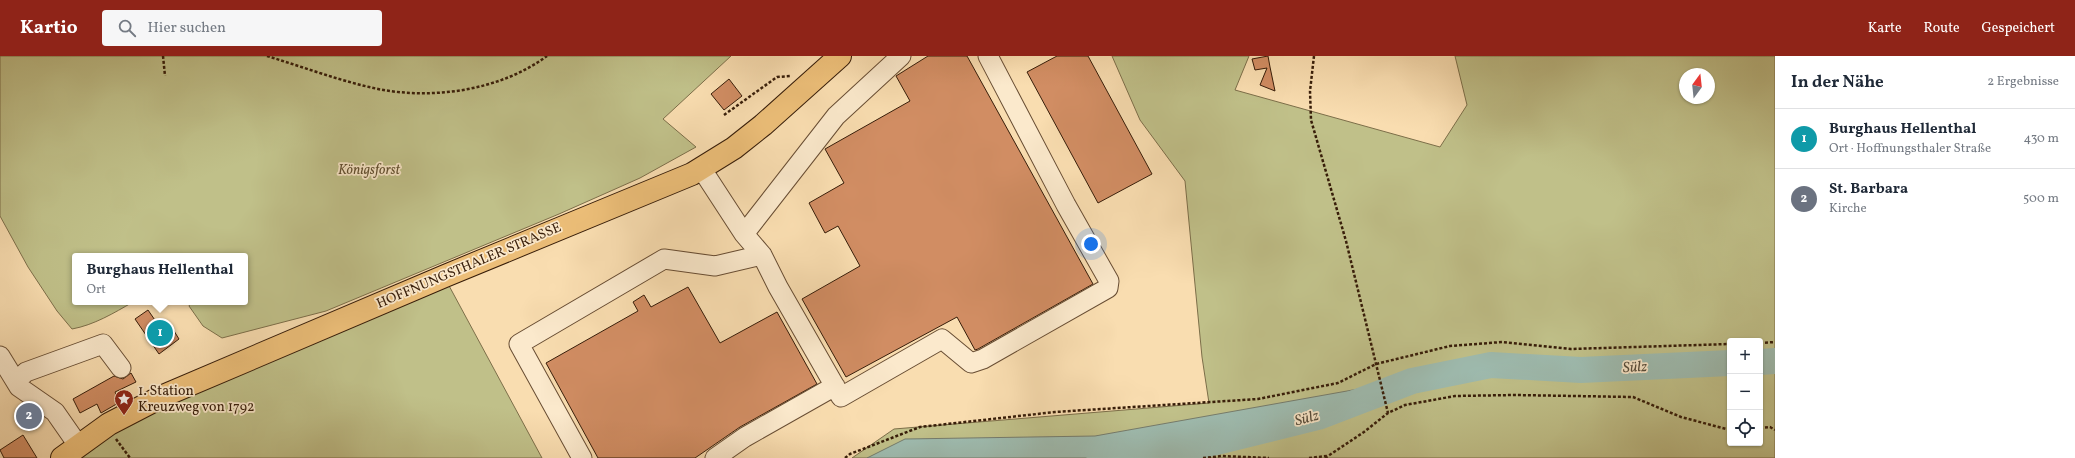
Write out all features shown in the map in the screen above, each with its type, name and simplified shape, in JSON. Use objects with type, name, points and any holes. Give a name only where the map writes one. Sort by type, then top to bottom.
[{"type":"main road","name":"HOFFNUNGSTHALER STRASSE","points":[[70,451],[106,426],[163,396],[279,346],[683,178],[734,148],[763,125],[840,56]]},
{"type":"lane","points":[[744,234],[836,116],[901,56]]},
{"type":"lane","points":[[701,168],[744,234],[762,255],[778,287],[841,397],[942,339],[971,363],[983,359],[1108,288],[1109,281],[1066,205],[988,56]]},
{"type":"lane","points":[[582,458],[519,344],[664,259],[715,266],[762,255]]},
{"type":"lane","points":[[16,381],[26,372],[103,344],[121,368]]},
{"type":"lane","points":[[0,356],[19,387],[55,412],[70,451]]},
{"type":"lane","points":[[715,458],[745,437],[834,386]]},
{"type":"path","points":[[163,56],[165,76]]},
{"type":"path","points":[[267,56],[379,89],[425,94],[476,87],[500,81],[520,72],[547,56]]},
{"type":"path","points":[[1314,56],[1310,90],[1311,120],[1346,241],[1388,413]]},
{"type":"path","points":[[724,115],[777,76],[817,77]]},
{"type":"path","points":[[845,458],[850,454],[920,427],[1056,412],[1258,399],[1338,383],[1376,364],[1450,346],[1502,342],[1571,349],[1727,344]]},
{"type":"path","points":[[1763,343],[1775,342]]},
{"type":"path","points":[[1325,458],[1388,413],[1405,405],[1455,396],[1515,395],[1633,397],[1681,417],[1727,429]]},
{"type":"path","points":[[106,426],[130,458]]},
{"type":"path","points":[[1763,428],[1770,427],[1775,430]]},
{"type":"path","points":[[1309,458],[1330,455]]},
{"type":"path","points":[[1203,458],[1255,456],[1269,458]]},
{"type":"green space","name":"Königsforst","points":[[0,56],[731,56],[663,119],[696,147],[640,178],[559,214],[326,311],[222,338],[203,326],[189,306],[248,305],[248,253],[72,253],[72,305],[128,305],[96,322],[72,329],[57,311],[28,267],[0,216]]},
{"type":"green space","points":[[1112,56],[1249,56],[1235,90],[1440,147],[1467,105],[1455,56],[1775,56],[1775,458],[852,458],[894,429],[1209,403],[1202,357],[1185,181],[1140,120]]},
{"type":"green space","points":[[447,282],[542,458],[82,458],[111,431]]},
{"type":"shaded area","points":[[1375,386],[1380,406],[1199,438],[1105,458],[867,458],[905,439],[1095,436]]},
{"type":"building","points":[[928,56],[967,56],[1093,284],[978,349],[975,350],[957,317],[846,377],[802,299],[860,266],[838,226],[825,233],[809,203],[844,183],[825,149],[910,101],[896,76]]},
{"type":"building","points":[[1057,56],[1088,56],[1152,174],[1098,203],[1027,72]]},
{"type":"building","points":[[1268,56],[1275,91],[1260,85],[1267,68],[1255,70],[1252,59]]},
{"type":"building","points":[[729,79],[742,96],[724,110],[711,94]]},
{"type":"building","points":[[688,287],[720,343],[777,312],[817,384],[740,427],[695,458],[598,458],[546,363],[638,311],[633,302],[644,295],[651,307]]},
{"type":"building","points":[[148,310],[161,329],[169,323],[179,339],[159,354],[135,319]]},
{"type":"building","points":[[131,373],[136,382],[115,392],[120,402],[101,413],[97,404],[80,413],[73,399],[114,376],[123,379]]},
{"type":"building","points":[[23,435],[37,458],[4,458],[0,450]]},
{"type":"waterway","name":"Sülz","points":[[1763,362],[1775,361]]},
{"type":"waterway","name":"Sülz","points":[[1097,450],[1168,454],[1318,417],[1412,381],[1491,365],[1581,370],[1727,363]]},
{"type":"place","name":"Burghaus Hellenthal","points":[[160,333]]},
{"type":"place","name":"St. Barbara","points":[[29,416]]},
{"type":"place","name":"1. Station Kreuzweg von 1792","points":[[124,416]]}]
